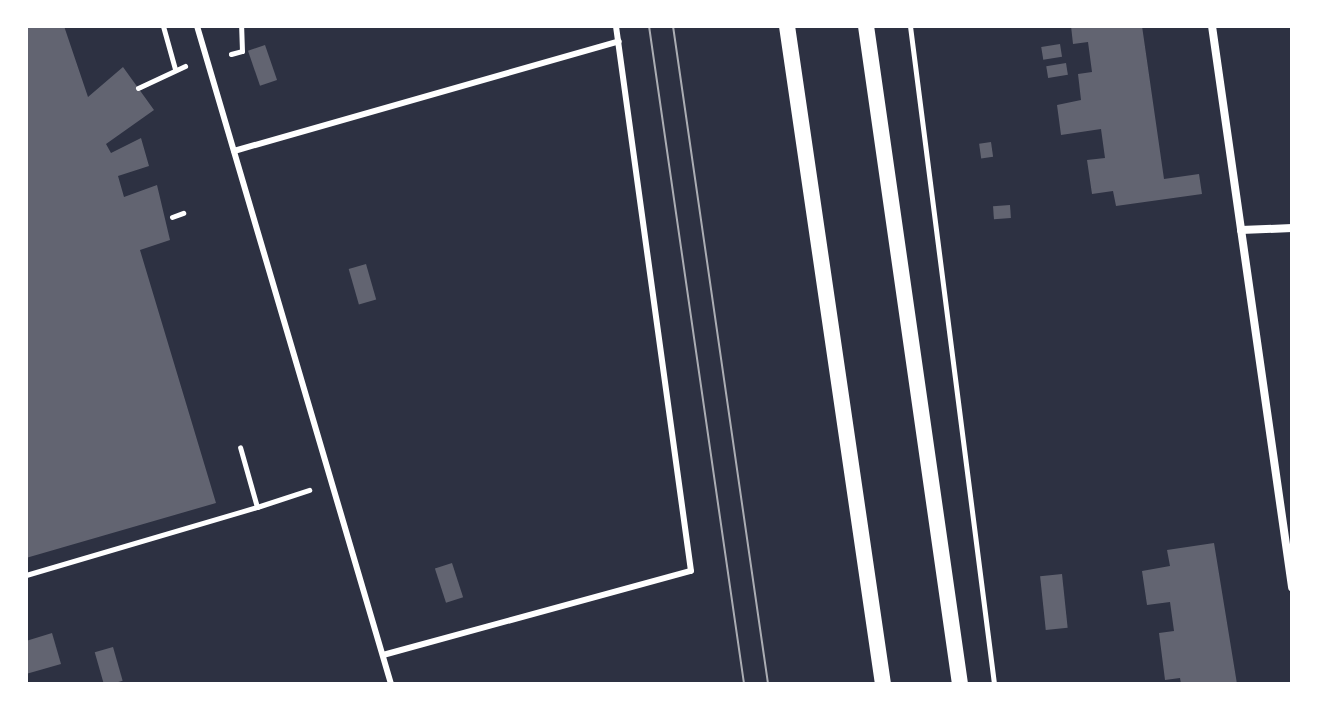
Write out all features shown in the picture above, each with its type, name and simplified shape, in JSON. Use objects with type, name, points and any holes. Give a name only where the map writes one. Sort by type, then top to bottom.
[{"type":"main road","points":[[787,26],[883,684]]},
{"type":"main road","points":[[866,26],[960,684]]},
{"type":"street","points":[[1212,26],[1292,587]]},
{"type":"street","points":[[1241,230],[1292,228]]},
{"type":"lane","points":[[197,26],[391,684]]},
{"type":"lane","points":[[383,655],[691,571],[616,26]]},
{"type":"lane","points":[[234,151],[619,41]]},
{"type":"path","points":[[163,26],[175,69]]},
{"type":"path","points":[[231,54],[242,51],[241,26]]},
{"type":"path","points":[[910,26],[994,684]]},
{"type":"path","points":[[138,88],[186,65]]},
{"type":"path","points":[[172,217],[183,213]]},
{"type":"path","points":[[240,447],[257,507]]},
{"type":"path","points":[[26,575],[333,482]]},
{"type":"building","points":[[26,26],[64,26],[88,97],[123,67],[154,110],[106,144],[111,153],[141,138],[149,166],[118,176],[124,197],[157,185],[170,240],[140,250],[216,503],[26,558]]},
{"type":"building","points":[[1071,26],[1142,26],[1164,179],[1199,174],[1202,194],[1116,206],[1113,191],[1092,194],[1087,160],[1105,158],[1101,129],[1061,135],[1057,105],[1081,100],[1078,74],[1092,72],[1088,42],[1073,44]]},
{"type":"building","points":[[1060,44],[1062,57],[1043,60],[1041,47]]},
{"type":"building","points":[[265,45],[277,80],[260,86],[248,51]]},
{"type":"building","points":[[1066,63],[1068,75],[1048,78],[1046,66]]},
{"type":"building","points":[[991,142],[993,157],[981,159],[979,144]]},
{"type":"building","points":[[1010,205],[1011,218],[994,219],[993,206]]},
{"type":"building","points":[[366,264],[376,300],[359,305],[349,269]]},
{"type":"building","points":[[1214,543],[1237,684],[1181,684],[1180,678],[1165,680],[1159,633],[1174,631],[1170,602],[1147,605],[1142,571],[1170,566],[1167,550]]},
{"type":"building","points":[[452,563],[463,597],[446,603],[435,569]]},
{"type":"building","points":[[1062,574],[1068,628],[1046,630],[1040,576]]},
{"type":"building","points":[[52,633],[61,664],[26,674],[26,641]]},
{"type":"building","points":[[113,647],[123,681],[104,684],[95,652]]},
{"type":"tram line","points":[[649,26],[744,684]]},
{"type":"tram line","points":[[673,26],[768,684]]}]
